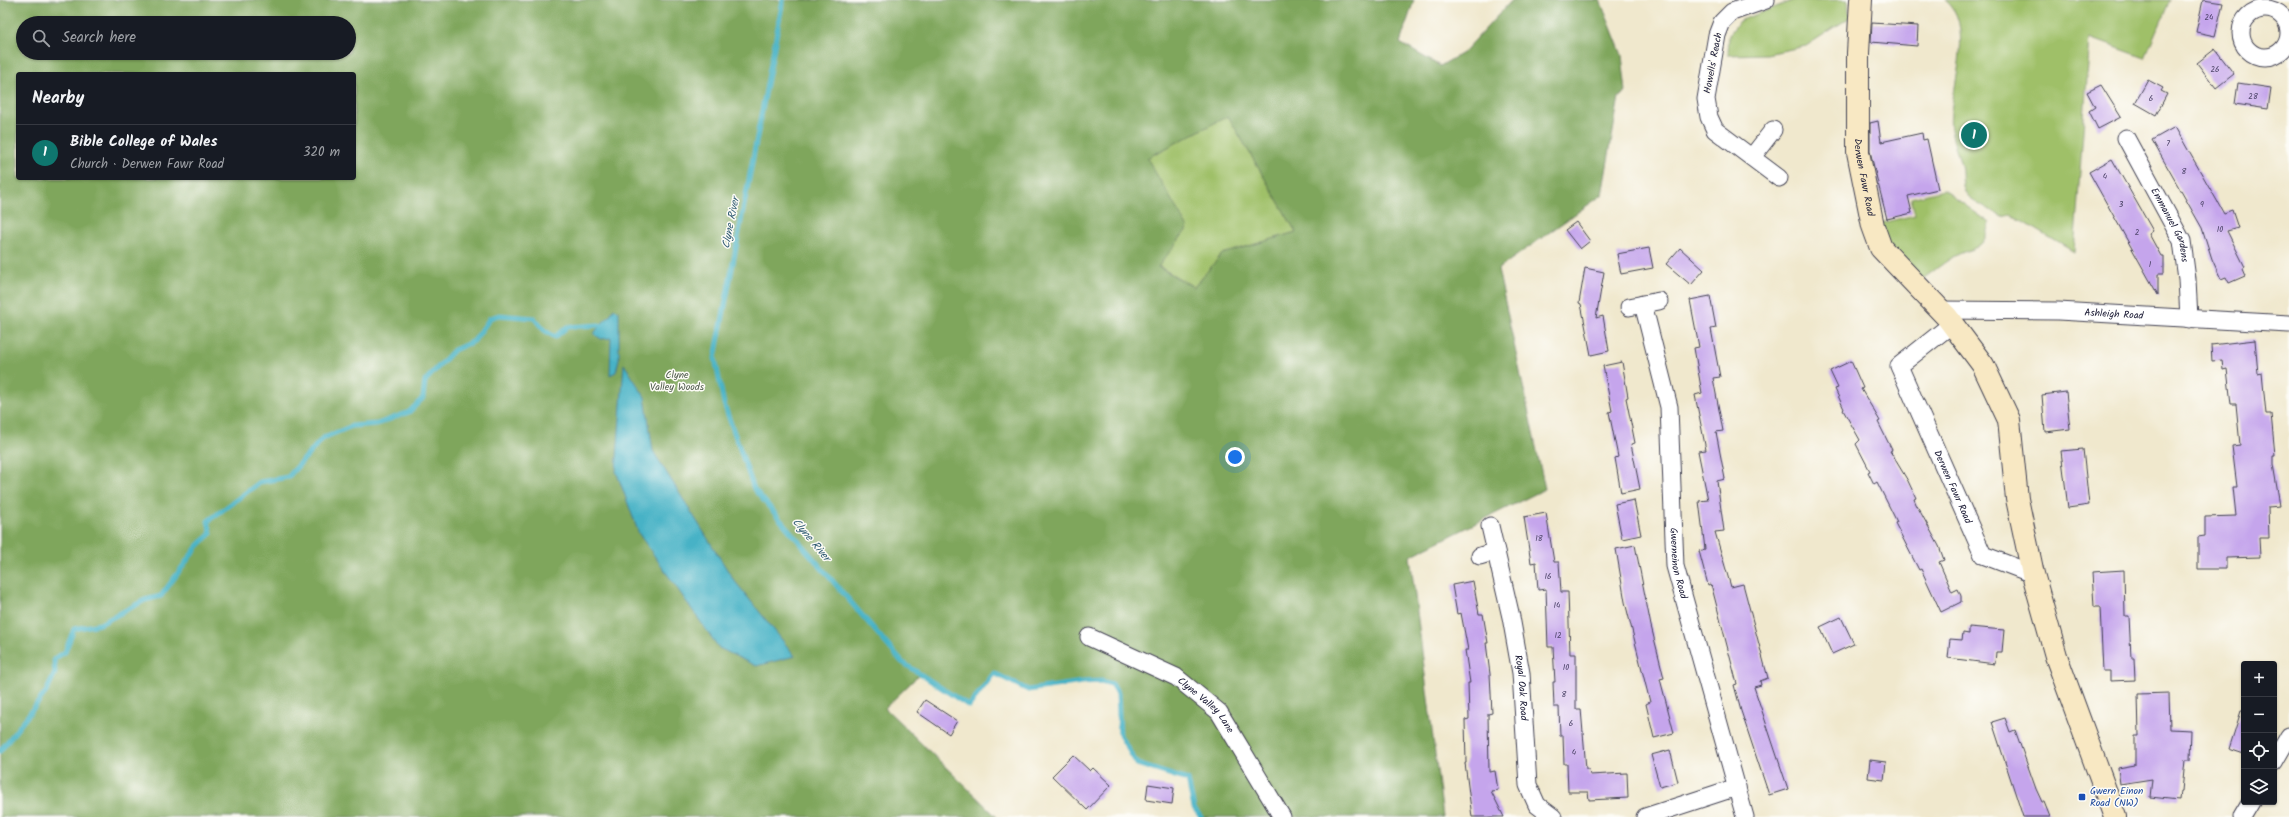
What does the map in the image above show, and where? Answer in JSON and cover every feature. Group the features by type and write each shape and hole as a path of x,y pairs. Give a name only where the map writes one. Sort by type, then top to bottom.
{"main road":[{"name":"Derwen Fawr Road","path":"1860,0 1858,54 1858,152 1873,226 1881,248 1946,317 1983,365 2009,420 2017,499 2034,574 2056,656 2115,817"}],"street":[{"name":"Howells' Reach","path":"1766,0 1732,12 1722,22 1717,36 1706,99 1708,117 1715,130 1779,178"},
{"path":"1752,157 1773,130"},
{"name":"Emmanuel Gardens","path":"2126,138 2182,241 2187,279 2189,319"},
{"name":"Gwerneinon Road","path":"1644,304 1669,407 1675,566 1745,817"},
{"name":"Ashleigh Road","path":"1946,317 2058,311 2289,324"},
{"name":"Derwen Fawr Road","path":"1946,317 1899,366 1983,555 2034,574"},
{"name":"Royal Oak Road","path":"1490,526 1511,617 1521,673 1528,785 1537,805 1553,817"},
{"path":"1480,556 1496,551"},
{"name":"Clyne Valley Lane","path":"1089,637 1176,677 1219,712 1282,817"},
{"path":"2277,757 2289,736"},
{"path":"1645,817 1737,787"},
{"path":"2242,817 2249,805"}],"green space":[{"name":"Clyne Valley Woods","path":"0,0 1414,0 1400,43 1440,66 1464,52 1512,0 1600,0 1622,55 1626,92 1619,97 1602,195 1498,269 1545,489 1410,556 1443,817 1201,817 1194,808 1188,780 1137,764 1120,735 1118,693 1112,684 1101,681 1082,682 1028,690 994,673 969,706 920,674 885,708 997,817 0,817","holes":["1228,116 1296,232 1222,254 1194,287 1158,267 1188,228 1147,158"]},
{"path":"1794,0 1848,0 1849,12 1852,16 1806,46 1767,54 1728,55 1729,35 1739,21"},
{"path":"1945,0 2170,0 2145,58 2090,38 2074,252 2012,215 2002,217 1970,198 1965,192 1961,165 1953,139 1950,120 1960,53 1959,22 1954,10"},
{"path":"1228,115 1296,232 1223,254 1194,287 1158,266 1147,158"},
{"path":"1944,190 1990,223 1981,244 1953,257 1920,281 1888,246 1881,223 1915,215 1911,198"}],"water":[{"path":"614,308 619,312 619,359 616,372 610,375 611,338 601,339 594,334"},
{"path":"624,364 645,397 653,451 733,579 795,656 756,666 719,648 639,534 616,471"}],"building":[{"path":"2203,0 2223,3 2215,36 2196,32"},
{"path":"1872,23 1918,26 1917,46 1871,42"},
{"path":"2215,49 2234,74 2216,88 2197,63"},
{"path":"2148,80 2163,88 2161,91 2167,94 2156,115 2135,103"},
{"path":"2238,83 2271,88 2268,109 2235,104"},
{"path":"2101,85 2121,117 2098,129 2089,111 2095,107 2087,92"},
{"path":"1878,121 1881,142 1922,133 1923,140 1927,139 1938,189 1908,196 1912,213 1887,219 1870,151 1870,123"},
{"path":"2175,127 2224,213 2232,210 2238,228 2227,231 2245,267 2242,269 2245,276 2229,283 2226,277 2221,279 2212,259 2202,228 2152,140"},
{"path":"2112,159 2153,231 2149,234 2161,256 2164,256 2164,274 2158,274 2158,295 2089,172"},
{"path":"1576,222 1590,241 1580,249 1565,230"},
{"path":"1649,248 1653,268 1621,274 1617,254"},
{"path":"1680,248 1704,270 1691,285 1666,264"},
{"path":"1585,268 1604,272 1596,318 1603,316 1609,351 1591,355 1581,304 1579,303"},
{"path":"1710,296 1716,328 1711,329 1720,377 1713,378 1723,431 1716,432 1725,479 1717,481 1724,531 1715,532 1731,587 1743,584 1768,678 1760,681 1761,685 1754,687 1788,789 1769,795 1741,711 1734,685 1737,684 1711,584 1708,585 1699,551 1705,549 1699,501 1708,500 1698,451 1706,450 1695,395 1702,393 1694,348 1699,347 1690,300"},
{"path":"2255,340 2258,374 2262,373 2266,414 2271,414 2275,455 2273,455 2273,464 2280,506 2268,507 2269,538 2259,538 2260,557 2226,558 2226,569 2198,569 2198,537 2205,536 2205,517 2236,516 2233,487 2237,487 2232,446 2240,445 2236,404 2231,404 2227,369 2223,370 2222,360 2212,361 2211,345"},
{"path":"1851,361 1863,388 1861,389 1880,421 1878,422 1892,450 1890,451 1908,481 1916,498 1914,499 1916,504 1939,546 1944,560 1939,562 1952,592 1958,589 1961,596 1961,602 1941,612 1921,569 1919,570 1895,523 1897,522 1877,482 1874,484 1868,472 1870,471 1856,444 1860,440 1843,410 1844,409 1835,389 1838,388 1830,371"},
{"path":"1622,362 1628,397 1626,398 1635,443 1631,444 1640,489 1621,493 1615,458 1618,457 1609,412 1612,411 1603,366"},
{"path":"2066,392 2070,429 2045,432 2042,395"},
{"path":"2083,449 2089,505 2068,508 2061,451"},
{"path":"1634,500 1641,535 1622,539 1615,504"},
{"path":"1546,513 1554,562 1559,562 1561,592 1568,592 1570,654 1576,654 1576,709 1581,709 1586,769 1589,769 1590,775 1627,773 1628,798 1589,800 1588,792 1568,792 1567,764 1564,764 1563,736 1560,736 1559,707 1554,707 1553,682 1555,682 1553,647 1548,647 1546,589 1538,590 1536,562 1531,563 1524,517"},
{"path":"1635,545 1651,626 1664,678 1660,679 1674,733 1654,738 1646,704 1650,702 1625,602 1616,549"},
{"path":"2124,570 2125,616 2129,616 2131,658 2134,658 2135,680 2110,681 2110,671 2103,671 2100,607 2094,607 2092,572"},
{"path":"1473,581 1479,614 1483,614 1488,643 1486,643 1490,674 1492,713 1488,714 1489,772 1495,771 1498,790 1491,791 1504,817 1472,817 1465,763 1465,720 1469,719 1468,683 1470,683 1465,650 1468,650 1461,613 1457,614 1452,585"},
{"path":"1841,617 1854,644 1832,654 1820,627"},
{"path":"1969,627 2004,630 2002,652 1996,652 1995,664 1948,658 1950,639 1962,640 1963,633 1969,634"},
{"path":"2169,693 2170,729 2191,730 2190,760 2185,760 2182,791 2180,791 2179,800 2150,797 2152,779 2120,784 2118,768 2135,765 2135,736 2139,736 2138,694"},
{"path":"925,700 957,721 949,734 917,712"},
{"path":"2241,711 2241,753 2229,749"},
{"path":"2005,718 2010,732 2015,730 2036,789 2042,802 2044,802 2050,817 2023,817 1992,722"},
{"path":"1670,750 1678,782 1660,787 1651,755"},
{"path":"1073,755 1090,771 1093,768 1111,785 1087,810 1052,776"},
{"path":"1870,760 1886,762 1884,780 1868,778"},
{"path":"1148,784 1174,788 1172,804 1146,800"}],"waterway":[{"name":"Clyne River","path":"783,0 715,358 724,404 754,489 902,662 969,706 994,673 1028,690 1082,682 1101,681 1112,684 1118,693 1120,735 1137,764 1188,780 1194,808 1201,817"},
{"path":"0,751 46,692 55,673 54,659 65,652 74,629 100,624 145,600 161,596 197,547 211,533 208,521 260,482 288,477 323,438 352,426 377,424 409,412 423,398 425,381 454,350 474,341 490,318 499,315 534,318 544,330 555,337 567,327 599,325"}],"place":[{"name":"Bible College of Wales","path":"1974,135"},
{"name":"Gwern Einon Road (NW)","path":"2082,797"}]}
